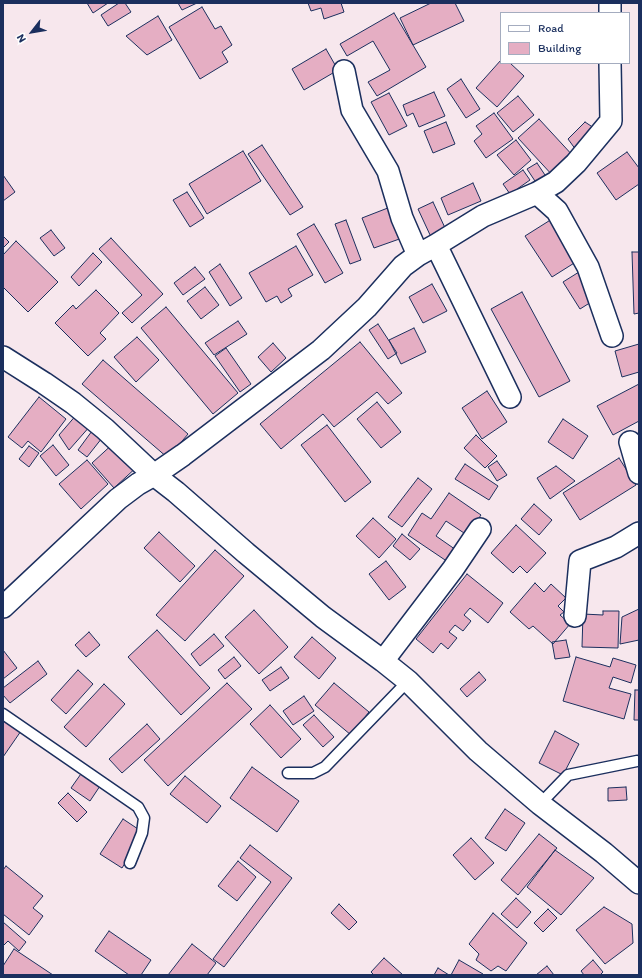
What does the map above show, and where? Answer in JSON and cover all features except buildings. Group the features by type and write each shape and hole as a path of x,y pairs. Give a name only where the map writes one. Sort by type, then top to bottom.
{"street":[{"path":"3,608 118,499 207,437 321,350 367,307 403,266 483,216 537,193 556,182 576,163 611,121 610,64"},
{"path":"344,71 352,110 388,171 402,218 427,250 510,398"},
{"path":"537,193 557,211 588,267 612,336"},
{"path":"3,357 73,403 154,475 176,492 240,548 324,617 408,681 478,751 540,804 604,853 639,883"},
{"path":"630,442 639,473"},
{"path":"383,661 453,569 480,529"},
{"path":"575,616 580,561 616,547 639,532"}],"lane":[{"path":"288,773 312,773 325,767 408,681"},
{"path":"3,714 138,807 144,818 142,833 130,863"},
{"path":"540,804 568,775 637,761"}]}
